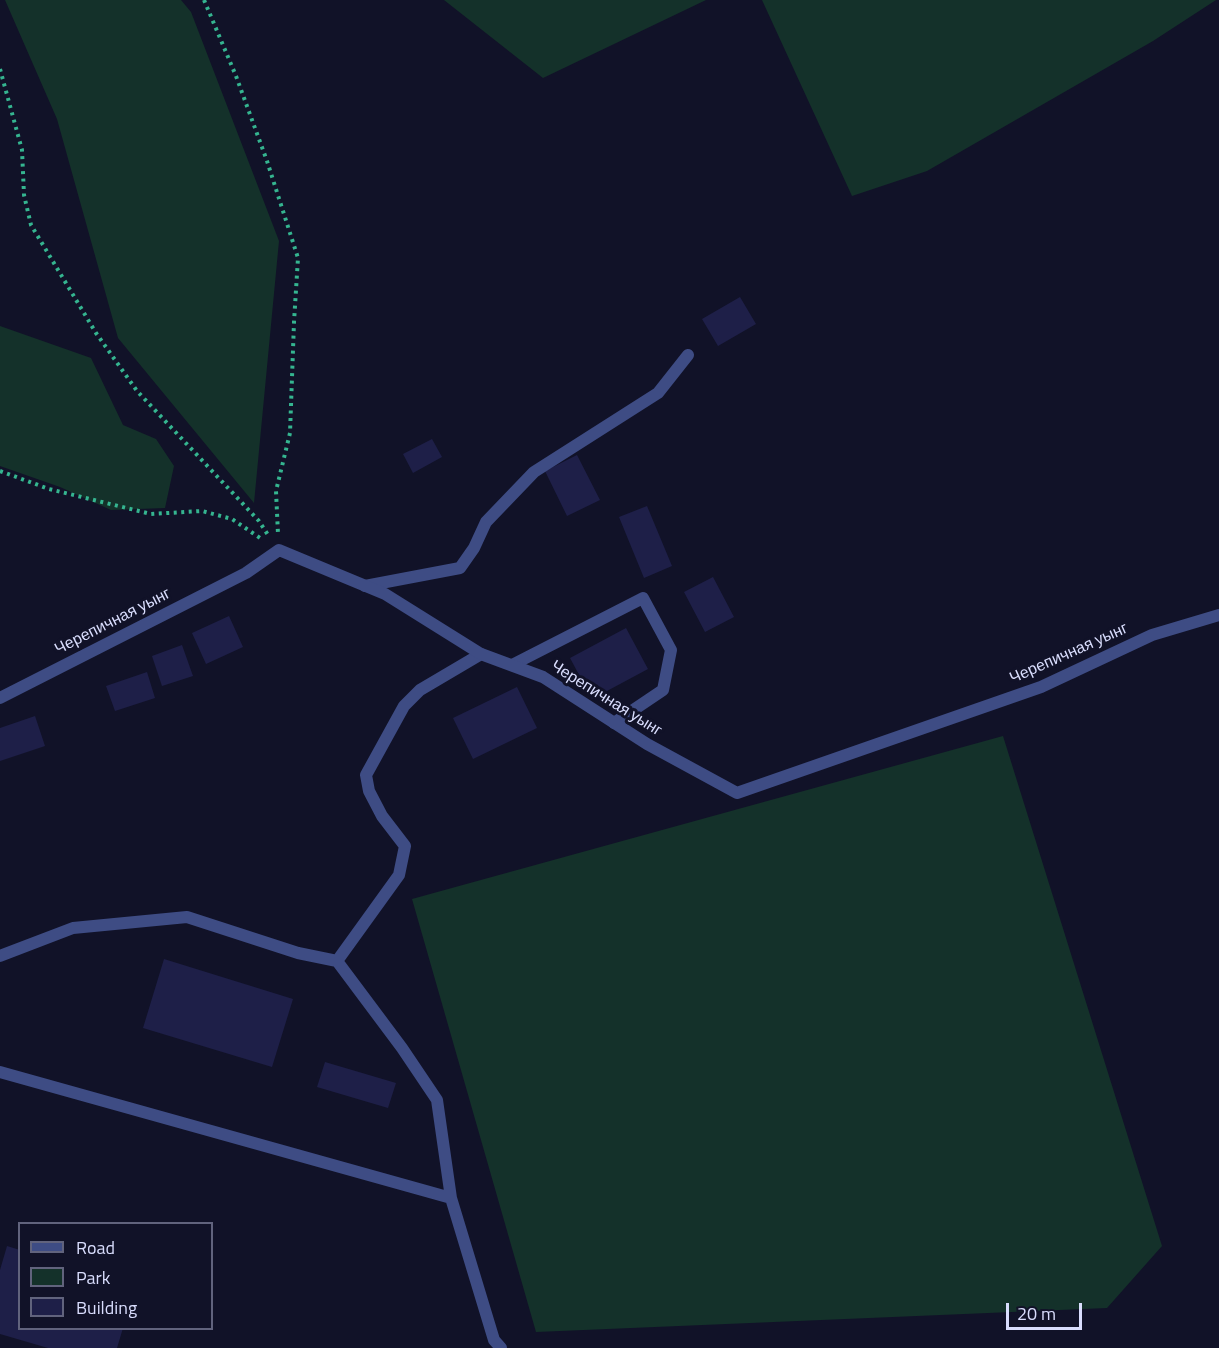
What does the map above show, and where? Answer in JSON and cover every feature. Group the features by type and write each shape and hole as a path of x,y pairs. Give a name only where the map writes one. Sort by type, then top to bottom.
{"street":[{"path":"366,586 460,568 474,548 486,522 534,472 658,393 688,355"},
{"name":"Черепичная уынг","path":"0,698 246,573 279,550 385,594 481,654 543,677 647,744 737,793 1041,687 1152,635 1219,615"},
{"path":"512,665 643,598 671,650 663,690 614,723"},
{"path":"337,961 399,876 405,846 382,816 369,791 366,775 405,706 420,690 481,654"},
{"path":"0,956 73,928 187,917 298,953 337,961 402,1048 437,1100 451,1198 494,1340 501,1348"},
{"path":"0,1072 451,1198"}],"path":[{"path":"204,0 236,76 267,161 298,258 290,433 276,490 279,550"},
{"path":"0,69 22,150 24,195 31,225 96,333 137,392 260,521 279,550"},
{"path":"0,471 49,489 151,514 202,511 222,516 232,519 279,550"}],"green space":[{"path":"5,0 181,0 191,12 279,241 254,503 118,338 57,119"},
{"path":"444,0 706,0 543,78"},
{"path":"762,0 1216,0 1153,41 927,171 852,196"},
{"path":"0,326 91,358 123,425 156,439 174,466 165,508 111,510 60,487 0,466"},
{"path":"1003,736 1162,1246 1107,1308 536,1332 412,899"}],"building":[{"path":"740,297 756,324 718,346 702,319"},
{"path":"432,439 442,457 413,473 403,454"},
{"path":"577,455 600,500 567,516 545,471"},
{"path":"647,506 672,566 644,578 619,517"},
{"path":"713,577 734,617 705,632 684,592"},
{"path":"229,616 243,647 206,664 192,633"},
{"path":"626,628 648,669 592,699 570,658"},
{"path":"182,645 193,676 162,686 152,656"},
{"path":"147,672 155,698 115,711 106,686"},
{"path":"517,687 537,728 473,759 453,718"},
{"path":"35,716 45,746 0,761 0,728"},
{"path":"164,959 293,999 272,1067 143,1028"},
{"path":"325,1062 396,1083 388,1108 317,1087"},
{"path":"7,1246 18,1249 18,1330 122,1330 117,1348 48,1348 0,1334 0,1270"}]}
